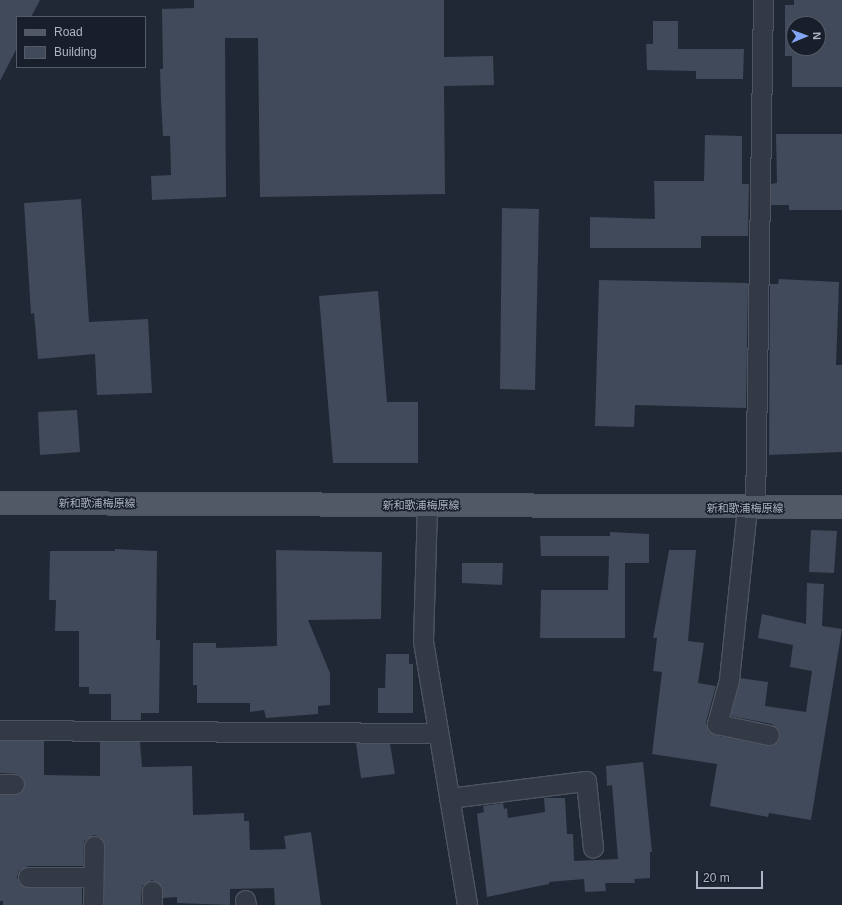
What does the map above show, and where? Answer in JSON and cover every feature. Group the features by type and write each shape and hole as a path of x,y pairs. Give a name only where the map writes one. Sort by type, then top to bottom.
{"main road":[{"name":"新和歌浦梅原線","path":"0,503 751,508 842,507"}],"street":[{"path":"763,0 751,508 729,680 718,724 769,735"},
{"path":"427,506 423,641 467,905"},
{"path":"0,730 438,733"},
{"path":"449,798 586,780 593,848"},
{"path":"93,905 94,846"},
{"path":"28,877 94,877"}],"building":[{"path":"0,0 40,0 32,16 16,16 16,50 0,81"},
{"path":"194,0 444,0 444,57 493,56 494,85 444,86 445,194 260,197 258,38 225,38 226,197 152,200 151,176 171,175 170,136 163,136 161,101 160,69 163,69 162,9 194,8"},
{"path":"794,0 842,0 842,87 792,87 792,56 826,56 826,16 786,16 785,56 785,5 794,5"},
{"path":"653,21 678,21 678,49 744,49 743,79 696,79 696,71 647,70 646,44 653,44"},
{"path":"776,134 842,134 842,210 789,210 789,205 771,205 771,184 777,183"},
{"path":"705,135 742,136 742,184 749,184 748,236 701,236 701,248 590,248 590,217 655,219 654,181 704,181"},
{"path":"81,199 89,322 148,319 152,393 97,395 95,354 38,359 34,313 31,314 24,203"},
{"path":"502,208 539,209 535,390 500,389"},
{"path":"779,279 839,282 836,365 842,365 842,452 769,455 770,284 778,284"},
{"path":"599,280 748,283 746,408 635,405 634,427 595,426"},
{"path":"378,291 387,402 418,402 418,463 333,463 319,296"},
{"path":"77,410 80,452 40,455 38,412"},
{"path":"811,530 837,531 834,573 809,572"},
{"path":"610,532 649,534 649,563 625,563 625,638 540,638 541,590 608,590 609,556 541,556 540,536 610,536"},
{"path":"115,549 157,551 156,640 160,640 159,713 141,713 141,720 111,720 111,694 89,694 89,687 79,687 79,631 55,631 56,600 49,600 50,551 115,551"},
{"path":"276,550 382,552 381,619 308,620 330,673 330,705 318,706 318,714 266,718 264,710 250,712 250,703 197,703 197,685 193,685 193,643 216,643 216,648 277,646"},
{"path":"669,550 696,550 688,641 704,643 698,683 716,686 706,722 709,732 715,735 767,746 773,745 780,738 779,731 772,724 731,716 740,678 768,682 765,706 806,712 812,671 790,667 793,645 758,638 762,614 806,624 807,583 824,584 822,626 842,629 811,820 769,813 768,817 710,806 717,764 652,754 662,672 653,671 657,638 653,638"},
{"path":"462,563 503,563 502,585 462,583"},
{"path":"386,654 409,654 409,664 413,664 413,713 378,713 378,688 385,688"},
{"path":"0,741 44,741 44,775 100,776 100,742 140,742 142,767 192,766 193,815 244,813 244,821 249,821 250,850 286,849 284,836 311,832 321,905 275,905 274,888 230,889 230,905 177,903 177,897 163,898 161,885 152,880 142,886 141,905 104,905 105,846 100,837 94,835 84,841 83,866 28,866 19,871 17,877 19,883 28,888 82,888 82,905 3,905 3,901 0,901 0,795 19,794 25,784 19,774 0,773"},
{"path":"356,743 390,744 395,774 361,778"},
{"path":"643,762 652,852 650,852 650,878 634,879 635,883 605,883 606,891 585,892 584,879 549,882 549,884 487,897 477,814 484,812 483,806 503,803 504,809 507,808 508,818 545,812 544,798 565,798 567,834 573,834 574,861 618,859 612,785 607,786 606,766"}]}
